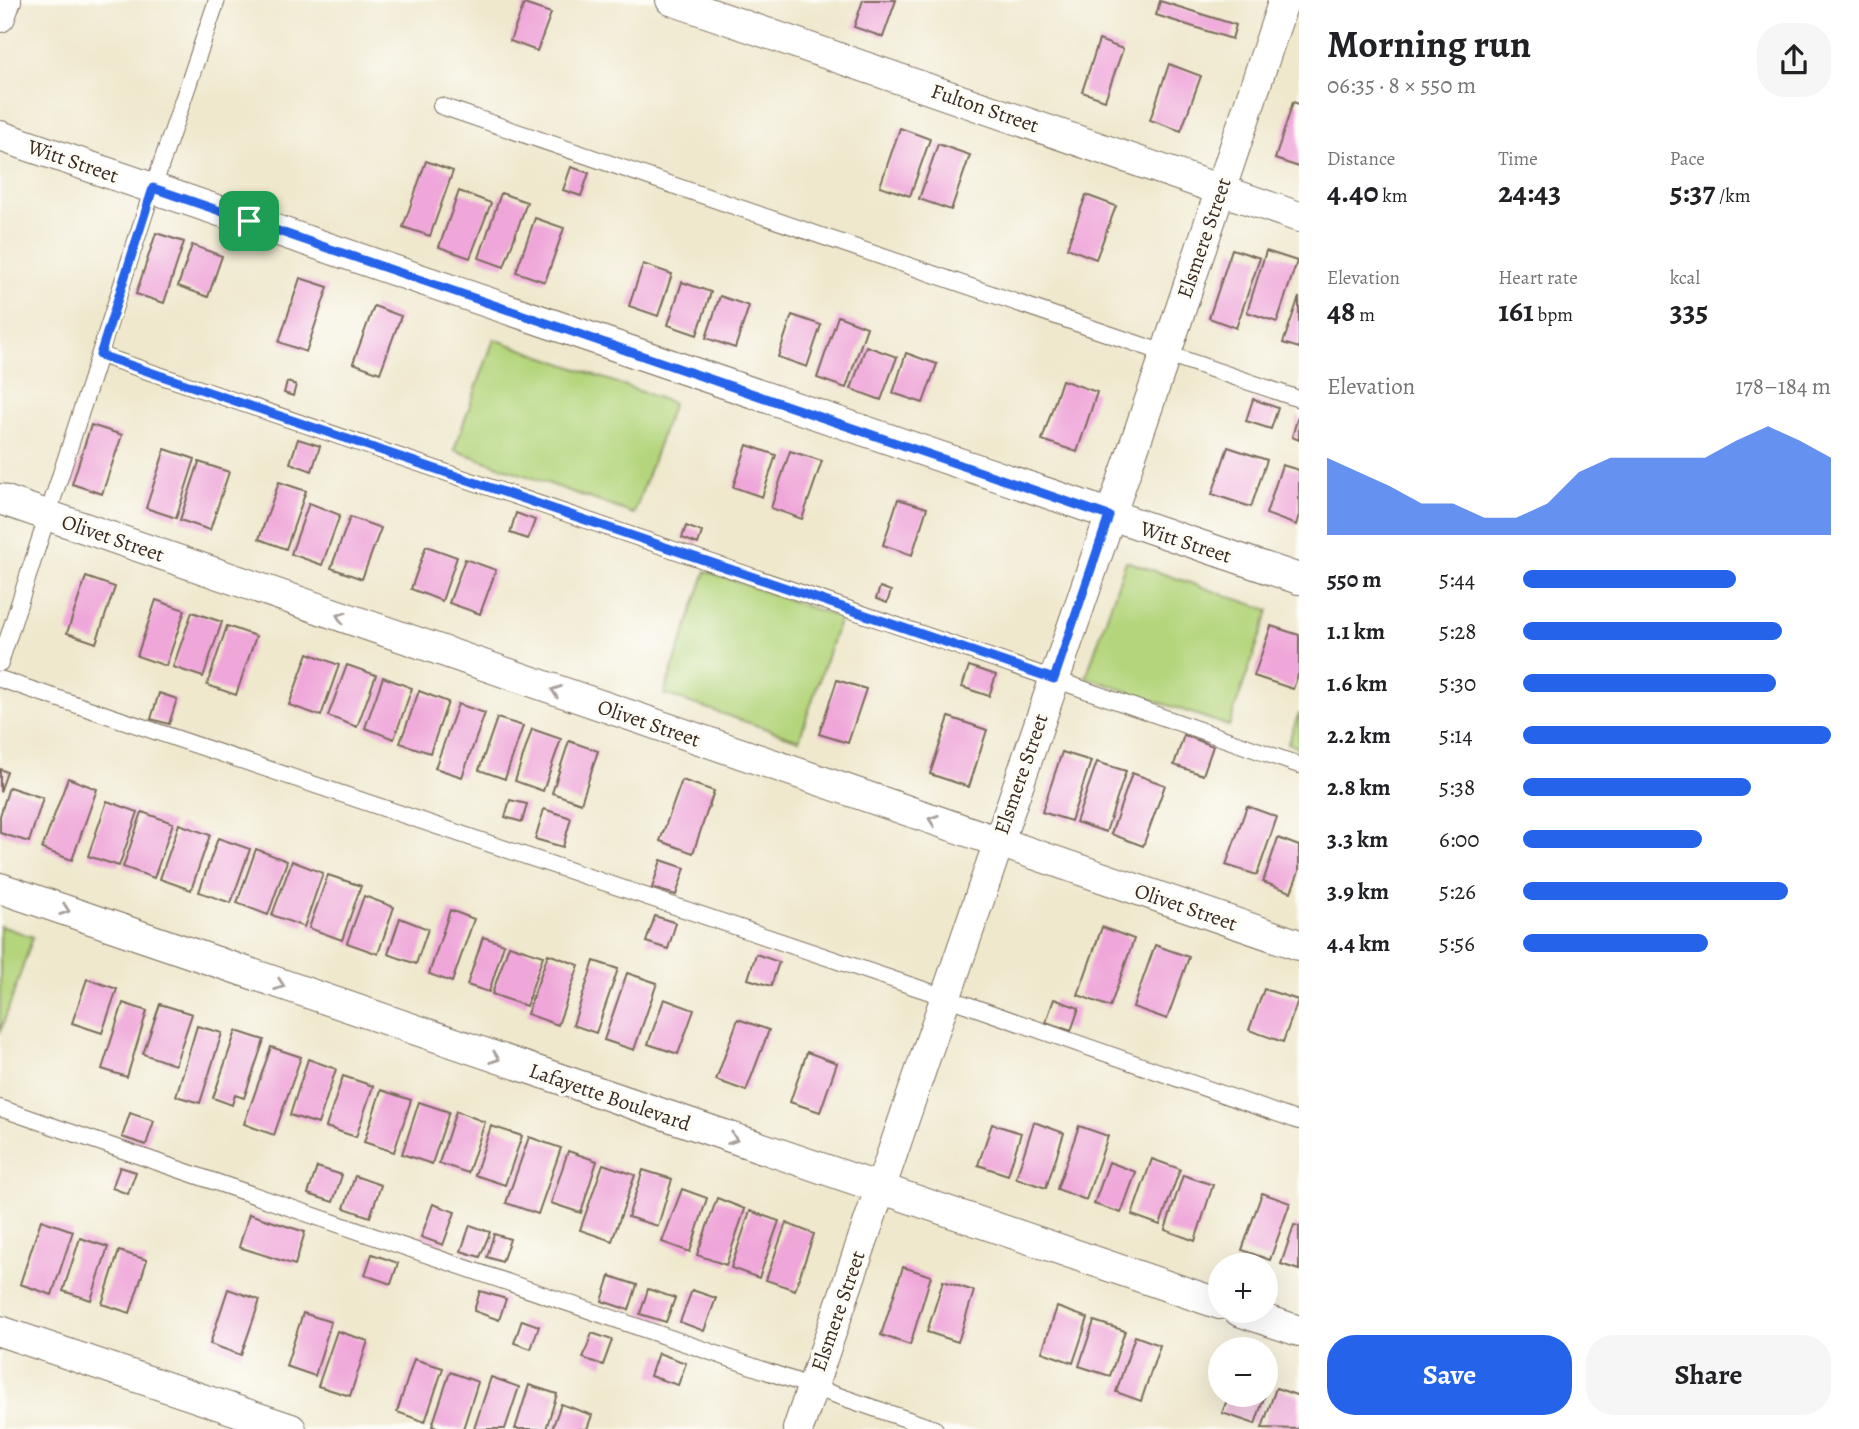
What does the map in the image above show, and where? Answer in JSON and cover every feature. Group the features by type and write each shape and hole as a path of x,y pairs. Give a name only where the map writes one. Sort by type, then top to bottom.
{"street":[{"path":"0,17 6,0"},
{"name":"Fulton Street","path":"671,0 1299,217"},
{"name":"Elsmere Street","path":"798,1429 1284,0"},
{"name":"Witt Street","path":"0,136 1299,579"},
{"name":"Olivet Street","path":"0,499 1299,946"},
{"name":"Lafayette Boulevard","path":"0,888 1208,1300"},
{"path":"1275,1323 1299,1331"},
{"path":"0,1331 290,1429"}],"lane":[{"path":"0,663 153,188 217,0"},
{"path":"441,106 1299,399"},
{"path":"100,355 1054,679 1299,765"},
{"path":"0,679 945,997 1299,1121"},
{"path":"0,1108 935,1429"}],"green space":[{"path":"494,339 673,403 634,514 454,450"},
{"path":"1126,561 1269,610 1229,726 1086,677"},
{"path":"706,571 840,618 799,740 664,694"},
{"path":"1299,713 1299,748 1288,743"},
{"path":"0,926 33,937 0,1033"}],"building":[{"path":"863,0 896,0 883,37 854,27"},
{"path":"1160,1 1236,25 1232,39 1156,15"},
{"path":"524,4 551,13 537,51 510,41"},
{"path":"1099,40 1123,49 1105,100 1082,92"},
{"path":"1169,64 1201,76 1181,131 1150,120"},
{"path":"1293,102 1299,104 1299,167 1275,159"},
{"path":"900,128 930,139 910,196 880,186"},
{"path":"938,144 970,155 951,210 919,199"},
{"path":"426,161 453,171 430,236 403,227"},
{"path":"571,167 589,173 581,196 563,190"},
{"path":"459,191 491,203 470,258 439,247"},
{"path":"501,193 527,202 504,267 479,258"},
{"path":"1086,195 1116,206 1096,259 1067,248"},
{"path":"535,218 564,228 545,282 516,272"},
{"path":"156,233 184,242 164,303 136,294"},
{"path":"192,245 222,256 208,297 178,286"},
{"path":"1232,249 1260,258 1236,328 1209,318"},
{"path":"1266,251 1297,261 1277,322 1247,312"},
{"path":"643,264 672,274 658,316 629,306"},
{"path":"300,278 328,287 306,352 279,342"},
{"path":"682,282 711,292 697,335 668,325"},
{"path":"720,296 749,306 735,348 706,338"},
{"path":"1299,297 1299,348 1283,343"},
{"path":"374,306 401,316 380,373 353,363"},
{"path":"792,315 821,325 807,367 778,357"},
{"path":"838,316 867,327 846,388 817,378"},
{"path":"866,346 897,357 881,400 851,389"},
{"path":"906,353 937,364 923,403 893,393"},
{"path":"1062,380 1097,392 1077,452 1042,440"},
{"path":"287,382 296,385 293,396 284,393"},
{"path":"1253,399 1278,408 1271,429 1246,421"},
{"path":"1299,416 1299,440 1292,437"},
{"path":"91,425 122,435 102,494 72,484"},
{"path":"298,439 320,446 312,471 290,463"},
{"path":"747,445 776,455 762,497 733,487"},
{"path":"1228,447 1267,460 1251,507 1212,494"},
{"path":"165,449 195,459 176,518 146,508"},
{"path":"790,451 822,461 802,519 771,508"},
{"path":"199,462 229,472 210,530 180,520"},
{"path":"1282,465 1299,470 1299,515 1296,525 1266,514"},
{"path":"279,482 306,491 286,549 259,539"},
{"path":"898,499 927,508 912,555 883,545"},
{"path":"309,503 340,515 322,565 291,554"},
{"path":"516,513 535,520 528,539 510,533"},
{"path":"350,517 381,528 362,579 331,568"},
{"path":"686,526 702,532 698,544 682,538"},
{"path":"426,546 457,557 442,601 411,589"},
{"path":"465,559 496,570 480,614 449,603"},
{"path":"86,577 115,587 96,643 67,633"},
{"path":"880,587 891,591 887,603 876,599"},
{"path":"156,600 185,610 166,666 137,656"},
{"path":"192,612 222,622 203,677 173,667"},
{"path":"227,626 256,636 236,695 207,685"},
{"path":"1271,626 1299,635 1299,672 1293,689 1254,676"},
{"path":"308,653 339,665 321,716 289,705"},
{"path":"347,665 376,675 357,727 328,716"},
{"path":"969,666 996,675 989,696 962,687"},
{"path":"383,677 412,688 394,739 365,728"},
{"path":"837,680 866,689 848,743 819,734"},
{"path":"419,691 448,702 430,753 400,743"},
{"path":"159,693 177,699 169,724 151,719"},
{"path":"458,704 485,713 462,777 435,768"},
{"path":"949,717 987,730 969,787 930,774"},
{"path":"497,718 523,726 505,779 479,770"},
{"path":"532,729 561,739 543,791 515,781"},
{"path":"1184,735 1213,746 1203,775 1174,765"},
{"path":"569,741 598,751 581,803 552,793"},
{"path":"1062,752 1091,761 1071,821 1042,812"},
{"path":"1097,762 1126,771 1106,832 1076,822"},
{"path":"0,769 7,772 0,792"},
{"path":"1132,773 1165,785 1143,846 1111,834"},
{"path":"68,778 97,789 72,860 42,849"},
{"path":"682,780 714,791 693,853 660,841"},
{"path":"9,787 43,798 29,842 0,833 0,816"},
{"path":"510,800 527,804 522,822 505,817"},
{"path":"107,801 138,812 119,866 88,856"},
{"path":"1247,806 1277,817 1257,875 1226,865"},
{"path":"544,809 571,818 563,847 535,839"},
{"path":"142,812 173,823 154,878 123,867"},
{"path":"179,824 210,835 191,890 160,879"},
{"path":"218,838 250,849 231,903 199,892"},
{"path":"1278,838 1299,846 1299,871 1291,892 1263,882"},
{"path":"256,849 287,861 268,915 237,903"},
{"path":"661,860 685,868 676,895 652,888"},
{"path":"292,861 323,873 304,927 272,915"},
{"path":"328,875 361,886 342,940 309,928"},
{"path":"364,896 394,907 378,954 347,943"},
{"path":"450,910 474,919 452,982 429,974"},
{"path":"655,916 676,923 668,949 646,942"},
{"path":"400,918 428,929 416,964 388,954"},
{"path":"1102,927 1134,939 1110,1007 1078,995"},
{"path":"483,937 504,944 489,992 467,985"},
{"path":"509,945 543,956 526,1006 492,994"},
{"path":"1155,945 1189,957 1167,1019 1133,1007"},
{"path":"548,954 579,965 558,1025 527,1014"},
{"path":"756,954 779,962 771,986 748,979"},
{"path":"594,961 618,969 596,1033 573,1025"},
{"path":"627,973 657,983 634,1050 604,1040"},
{"path":"87,979 117,989 102,1033 72,1023"},
{"path":"1264,989 1298,1000 1283,1042 1249,1030"},
{"path":"664,999 694,1010 678,1054 648,1044"},
{"path":"1054,999 1079,1008 1071,1031 1046,1022"},
{"path":"123,1003 147,1011 127,1077 102,1069"},
{"path":"160,1004 192,1014 175,1065 143,1054"},
{"path":"738,1019 769,1030 746,1091 716,1080"},
{"path":"197,1026 222,1033 200,1103 176,1096"},
{"path":"236,1031 264,1040 244,1098 235,1095 232,1105 213,1098"},
{"path":"271,1047 301,1057 274,1135 244,1124"},
{"path":"807,1052 837,1063 820,1112 790,1102"},
{"path":"308,1059 336,1069 318,1124 290,1115"},
{"path":"343,1076 373,1086 356,1137 326,1127"},
{"path":"381,1090 411,1100 394,1152 364,1142"},
{"path":"419,1102 449,1112 432,1164 402,1154"},
{"path":"456,1111 485,1122 468,1173 439,1163"},
{"path":"130,1113 154,1121 146,1145 122,1137"},
{"path":"1034,1122 1064,1133 1046,1188 1016,1178"},
{"path":"992,1124 1021,1133 1008,1175 978,1165"},
{"path":"491,1126 522,1136 505,1185 475,1175"},
{"path":"1079,1126 1108,1136 1086,1200 1057,1189"},
{"path":"529,1137 561,1148 538,1214 506,1203"},
{"path":"568,1151 597,1161 581,1213 551,1203"},
{"path":"1152,1159 1180,1169 1160,1225 1132,1215"},
{"path":"1109,1162 1136,1172 1121,1213 1094,1204"},
{"path":"603,1164 635,1175 612,1241 580,1230"},
{"path":"120,1167 136,1172 128,1194 112,1188"},
{"path":"317,1167 342,1175 333,1202 308,1194"},
{"path":"643,1170 672,1179 658,1226 628,1217"},
{"path":"1183,1175 1213,1185 1195,1241 1165,1230"},
{"path":"355,1176 381,1185 370,1217 344,1208"},
{"path":"682,1189 707,1198 690,1252 662,1242"},
{"path":"1262,1193 1290,1203 1272,1253 1250,1253 1242,1250"},
{"path":"717,1198 745,1209 726,1265 697,1255"},
{"path":"433,1204 455,1212 443,1245 421,1237"},
{"path":"750,1211 779,1221 759,1278 731,1268"},
{"path":"249,1214 305,1232 295,1265 239,1247"},
{"path":"41,1220 73,1231 52,1295 20,1284"},
{"path":"786,1223 814,1234 795,1290 766,1280"},
{"path":"470,1225 490,1232 480,1257 461,1251"},
{"path":"1294,1225 1299,1226 1299,1270 1281,1264"},
{"path":"494,1234 510,1239 502,1262 487,1257"},
{"path":"80,1238 108,1247 91,1300 63,1291"},
{"path":"119,1251 147,1260 130,1313 102,1304"},
{"path":"372,1254 398,1263 391,1284 365,1275"},
{"path":"903,1267 931,1276 910,1345 881,1335"},
{"path":"610,1276 637,1285 629,1310 602,1301"},
{"path":"943,1281 974,1291 958,1342 927,1332"},
{"path":"228,1289 260,1300 241,1355 210,1344"},
{"path":"648,1289 675,1298 666,1322 640,1314"},
{"path":"692,1290 716,1298 704,1331 680,1322"},
{"path":"480,1291 506,1299 499,1320 474,1311"},
{"path":"1057,1307 1088,1318 1073,1363 1042,1352"},
{"path":"303,1313 331,1322 315,1376 286,1366"},
{"path":"522,1320 539,1326 531,1349 514,1343"},
{"path":"1094,1321 1125,1331 1110,1376 1079,1366"},
{"path":"337,1331 368,1341 350,1396 318,1386"},
{"path":"592,1333 612,1340 603,1365 583,1358"},
{"path":"1135,1336 1160,1345 1141,1401 1116,1392"},
{"path":"658,1353 686,1363 678,1385 650,1376"},
{"path":"414,1359 443,1368 425,1422 397,1412"},
{"path":"450,1372 478,1382 463,1429 432,1426"},
{"path":"491,1377 519,1387 505,1429 474,1429"},
{"path":"529,1385 557,1394 546,1429 515,1429"},
{"path":"1278,1389 1299,1396 1299,1429 1262,1428 1269,1407 1278,1407"},
{"path":"561,1404 592,1415 587,1429 552,1429"},
{"path":"1224,1407 1261,1407 1255,1424 1222,1413"}],"route":[{"path":"153,188 249,221 1109,516 1054,679 100,355 153,188"}]}
